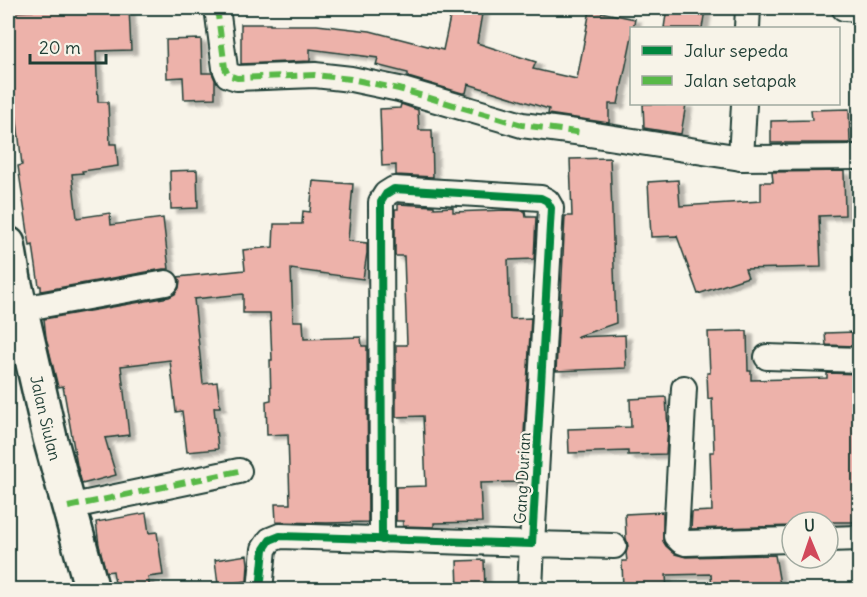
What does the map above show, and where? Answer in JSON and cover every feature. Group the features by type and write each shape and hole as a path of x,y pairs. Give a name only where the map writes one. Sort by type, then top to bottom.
{"street":[{"path":"217,8 225,68 228,75 237,78 315,75 351,79 399,89 522,125 741,158 860,157"},
{"path":"747,27 748,8"},
{"path":"844,8 860,9"},
{"path":"741,158 744,105"},
{"name":"Gang Durian","path":"260,590 264,549 270,540 280,536 382,540 532,544 551,208 547,201 541,198 394,189 386,194 381,202 382,540"},
{"name":"Jalan Siulan","path":"8,244 50,438 92,590"},
{"path":"21,309 166,283"},
{"path":"767,357 860,360"},
{"path":"684,388 676,536 686,543 780,540"},
{"path":"68,507 239,471"},
{"path":"840,539 860,538"},
{"path":"530,590 532,544 614,546"}],"building":[{"path":"33,8 129,8 131,50 96,51 98,102 108,102 110,144 116,144 118,166 72,174 77,218 110,213 111,225 163,218 169,269 41,291 33,245 30,246 18,166 22,165 8,43 8,12 33,11"},
{"path":"452,8 483,8 477,43 536,62 533,69 577,79 590,10 635,19 633,27 630,27 630,46 618,104 609,104 609,123 548,114 549,109 468,84 466,93 462,93 408,77 408,73 376,65 378,58 310,49 310,61 241,64 241,24 317,25 370,31 443,50"},
{"path":"667,8 705,10 702,27 664,27"},
{"path":"201,39 202,73 212,73 215,80 215,98 184,99 183,77 167,78 166,40"},
{"path":"401,104 418,110 419,130 432,130 433,177 396,175 396,165 382,166 380,109 400,108"},
{"path":"643,105 686,105 681,134 644,128"},
{"path":"849,109 850,143 771,143 771,121 812,120 811,110"},
{"path":"610,158 616,323 576,337 625,335 626,368 556,371 565,216 572,216 570,159"},
{"path":"197,170 198,208 171,209 170,171"},
{"path":"844,171 845,215 819,216 821,267 745,269 748,277 698,294 677,236 651,237 648,182 678,180 680,206 761,201 761,182 773,182 772,172"},
{"path":"313,181 353,184 348,241 367,243 363,279 291,269 293,321 303,321 304,339 361,337 362,346 367,346 368,522 276,522 275,504 290,504 288,434 267,435 266,401 271,400 270,360 272,360 270,313 243,313 243,294 194,299 203,384 217,382 220,407 214,407 218,449 187,452 182,411 176,412 170,360 121,366 129,435 105,438 116,475 82,484 63,386 58,387 46,338 44,319 169,297 179,288 178,277 245,270 243,250 273,247 274,224 302,224 303,211 310,212"},
{"path":"398,204 434,206 434,208 453,207 453,212 525,211 526,217 536,217 534,259 508,260 510,319 531,318 521,482 480,483 482,522 434,523 434,527 403,526 403,521 396,521 396,487 426,486 423,416 396,417 396,345 407,345 404,256 395,256 395,209 398,209"},
{"path":"747,331 748,371 751,371 751,380 827,378 827,373 860,374 860,522 840,522 840,510 780,510 780,526 691,529 692,512 712,511 710,452 714,452 712,398 708,399 707,373 710,373 708,332"},
{"path":"855,332 856,346 826,345 825,333"},
{"path":"666,397 668,429 666,454 628,455 628,451 569,453 568,429 631,427 630,399"},
{"path":"663,512 663,541 675,554 686,557 775,555 781,590 712,590 711,574 666,575 667,590 623,590 622,561 627,561 628,546 625,514"},
{"path":"146,513 149,533 157,532 163,575 148,577 150,590 116,590 113,571 106,572 96,522"},
{"path":"247,555 247,581 218,585 215,560"},
{"path":"484,560 485,589 458,590 457,561"}],"marked path":[{"path":"217,8 225,68 228,75 237,78 315,75 351,79 399,89 522,125 583,133"},
{"path":"68,507 239,471"}],"cycle path":[{"path":"260,590 264,549 270,540 280,536 532,544 551,208 547,201 541,198 394,189 386,194 381,202 382,540"}]}
